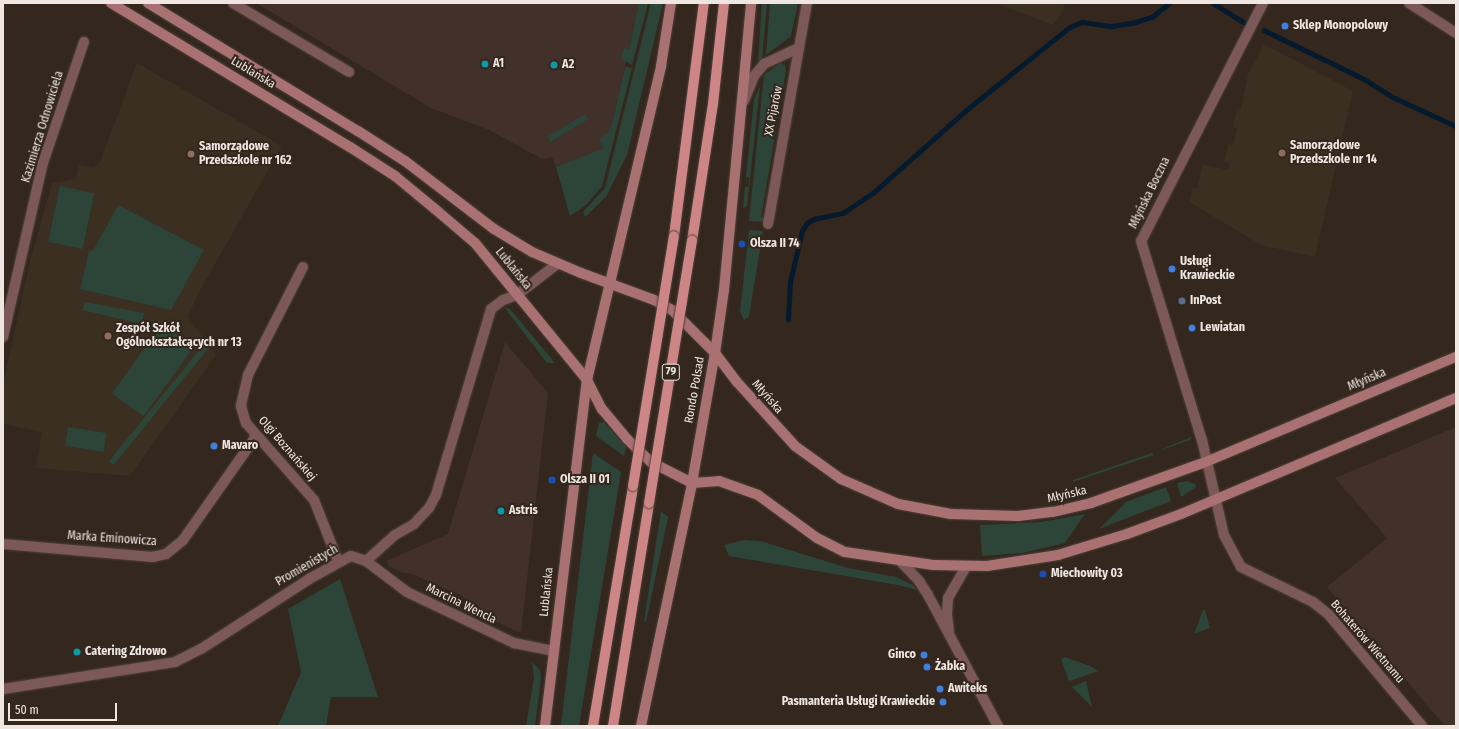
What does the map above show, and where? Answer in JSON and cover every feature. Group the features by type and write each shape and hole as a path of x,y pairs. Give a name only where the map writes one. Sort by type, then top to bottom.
{"main road":[{"name":"Lublańska","path":"111,3 350,147 395,176 475,243 587,380 545,726"},
{"name":"Lublańska","path":"148,3 405,161 494,228 557,264 609,283"},
{"path":"671,3 661,66 587,380 602,409 627,439 651,462 692,483 719,481 758,495 791,521 831,546 845,552 900,561 966,566 1016,562 1058,555 1127,534 1216,500 1456,398"},
{"name":"79","path":"593,726 674,236 704,3"},
{"name":"79","path":"613,726 692,241 713,104 724,3"},
{"path":"715,353 723,298 751,3"},
{"name":"Rondo Polsad","path":"609,283 654,300 672,310 715,353 692,483"},
{"name":"Młyńska","path":"715,353 779,431 820,465 870,493 927,511 985,516 1018,516 1053,512 1118,495 1208,461 1456,357"},
{"path":"641,726 692,483"}],"street":[{"path":"232,3 349,72"},
{"name":"XX Pijarów","path":"768,224 807,3"},
{"name":"Młyńska Boczna","path":"1216,500 1208,461 1141,241 1263,3"},
{"path":"1409,3 1456,33"},
{"name":"Kazimierza Odnowiciela","path":"3,337 43,163 84,42"},
{"path":"739,118 747,91 756,72 769,60 798,48"},
{"path":"366,561 395,536 414,524 436,495 491,309 503,300 517,295 557,264"},
{"name":"Olgi Boznańskiej","path":"303,267 244,386 242,413 256,436 314,500 338,561"},
{"name":"Marka Eminowicza","path":"4,544 152,557 166,554 183,540 256,436"},
{"name":"Bohaterów Wietnamu","path":"1216,500 1225,539 1240,567 1313,602 1329,615 1422,726"},
{"name":"Promienistych","path":"3,689 175,662 201,649 338,561 351,556 366,561"},
{"name":"Marcina Wencla","path":"366,561 407,592 471,623 521,646 554,651"},
{"path":"900,561 919,581 949,633 998,726"},
{"path":"949,633 947,614 948,598 966,566"}],"shaded area":[{"path":"256,3 639,3 612,124 604,148 556,167 552,157 542,159 487,129 431,108"},
{"path":"994,3 1065,3 1063,12 1053,25"},
{"name":"Samorządowe Przedszkole nr 14","path":"1264,44 1353,91 1315,257 1261,245 1189,202 1193,187 1197,188 1203,164 1228,170 1229,163 1224,162 1228,144 1233,145 1237,128 1233,127 1237,108 1241,109 1248,74"},
{"name":"Zespół Szkół Ogólnokształcących nr 13","path":"137,63 282,146 198,294 188,317 216,355 130,476 36,468 42,432 3,424 3,384 31,257 52,183 76,179 79,165 93,167 100,162"},
{"path":"505,342 548,393 521,633 484,616 462,596 412,574 400,572 389,566 386,561 448,534"},
{"path":"1456,427 1456,726 1445,726 1327,587 1387,538 1335,478"}],"green space":[{"path":"639,3 648,3 632,65 621,59 624,48 629,49"},
{"path":"651,3 663,3 627,155 606,197 585,217 583,212 605,188"},
{"path":"762,3 767,3 762,58 758,62"},
{"path":"770,3 798,3 791,36 766,55"},
{"path":"780,63 785,65 786,71 761,217 764,218 764,222 749,221 764,75"},
{"path":"625,67 632,68 602,186 586,205 570,216 556,167 604,148 599,138 608,133 612,124"},
{"path":"760,86 747,206 743,208 745,187 748,187 749,177 746,177 754,99"},
{"path":"585,114 588,119 550,142 547,137"},
{"path":"60,186 94,193 82,249 48,242"},
{"path":"118,205 204,250 171,310 80,289 89,251 92,251 96,246"},
{"path":"749,230 763,231 749,317 744,320 740,312"},
{"path":"85,302 144,313 142,324 82,310"},
{"path":"504,307 510,309 555,363 547,363"},
{"path":"163,323 195,346 143,416 112,393"},
{"path":"204,344 209,348 114,465 109,461"},
{"path":"604,422 626,447 624,456 596,436 599,423"},
{"path":"68,427 107,433 104,452 65,446"},
{"path":"1191,437 1190,440 1156,452"},
{"path":"593,453 621,472 579,726 561,726"},
{"path":"1152,453 1154,455 1073,482 1073,480"},
{"path":"1187,481 1195,484 1196,487 1181,497 1177,483"},
{"path":"1166,487 1171,501 1099,529 1126,502"},
{"path":"661,511 668,517 646,622 644,621"},
{"path":"1085,514 1065,543 1023,553 982,556 980,525 1041,522"},
{"path":"744,540 760,541 848,568 896,577 913,585 917,590 898,585 729,556 724,545"},
{"path":"340,579 378,697 331,697 326,726 278,726 301,672 288,609"},
{"path":"1203,610 1205,610 1210,628 1194,634"},
{"path":"1065,657 1099,671 1069,681 1061,659"},
{"path":"532,662 540,670 541,678 535,726 526,726 534,678"},
{"path":"1086,681 1092,707 1072,687"}],"waterway":[{"path":"788,320 790,282 802,231 807,223 814,219 843,213 873,193 965,111 1070,27 1082,22 1112,26 1132,23 1152,17 1169,3"},
{"path":"1213,3 1243,22"},
{"path":"1264,30 1364,79 1395,98 1456,126"}],"place":[{"name":"Sklep Monopolowy","path":"1285,26"},
{"name":"A1","path":"485,64"},
{"name":"A2","path":"554,65"},
{"name":"Samorządowe Przedszkole nr 14","path":"1282,153"},
{"name":"Samorządowe Przedszkole nr 162","path":"191,154"},
{"name":"Olsza II 74","path":"742,244"},
{"name":"Usługi Krawieckie","path":"1172,269"},
{"name":"InPost","path":"1182,301"},
{"name":"Lewiatan","path":"1192,328"},
{"name":"Zespół Szkół Ogólnokształcących nr 13","path":"108,336"},
{"name":"Mavaro","path":"214,446"},
{"name":"Olsza II 01","path":"552,480"},
{"name":"Astris","path":"501,511"},
{"name":"Miechowity 03","path":"1043,574"},
{"name":"Catering Zdrowo","path":"77,652"},
{"name":"Ginco","path":"924,655"},
{"name":"Żabka","path":"927,667"},
{"name":"Awiteks","path":"940,689"},
{"name":"Pasmanteria Usługi Krawieckie","path":"943,702"}]}
